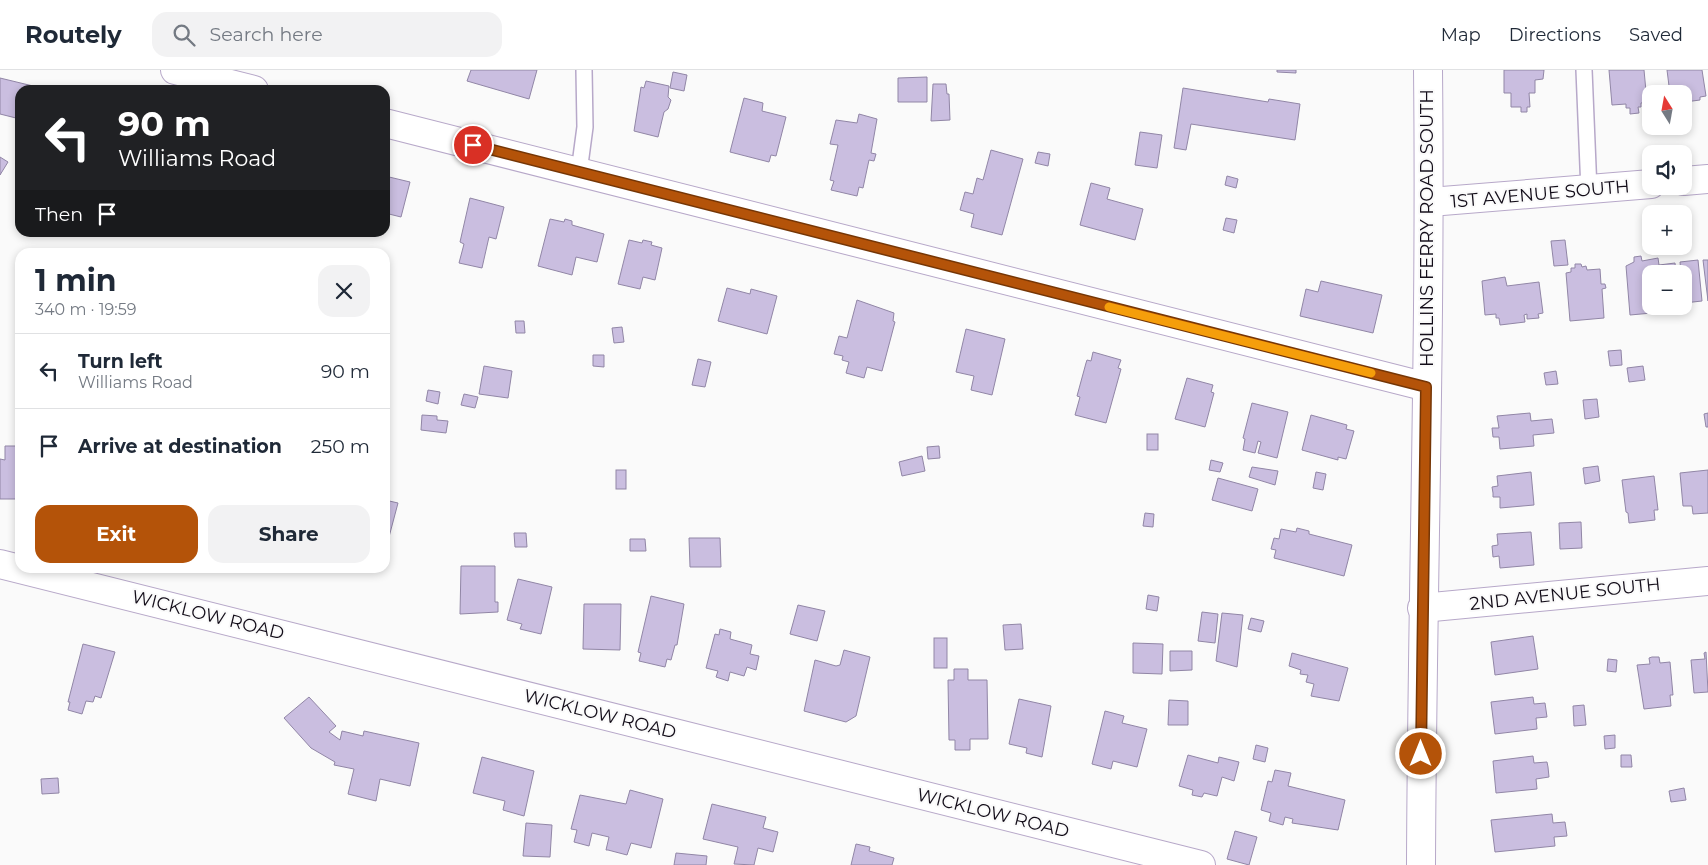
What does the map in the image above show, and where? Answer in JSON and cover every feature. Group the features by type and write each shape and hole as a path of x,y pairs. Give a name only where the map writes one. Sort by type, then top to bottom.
{"street":[{"path":"175,70 234,85"},
{"name":"HOLLINS FERRY ROAD SOUTH","path":"1421,865 1422,608 1430,202 1428,70"},
{"path":"390,124 1426,387"},
{"path":"1692,180 1708,179"},
{"name":"1ST AVENUE SOUTH","path":"1430,202 1589,191 1642,185"},
{"name":"WICKLOW ROAD","path":"0,564 15,568"},
{"name":"WICKLOW ROAD","path":"36,573 1200,865"},
{"name":"2ND AVENUE SOUTH","path":"1422,608 1708,581"}],"lane":[{"path":"579,172 585,127 584,70"},
{"path":"1584,70 1589,191"}],"building":[{"path":"471,70 537,70 529,99 467,81"},
{"path":"1277,70 1296,70 1296,73 1277,72"},
{"path":"1504,70 1544,70 1543,79 1535,80 1535,93 1529,93 1530,107 1527,107 1527,112 1521,112 1521,107 1511,107 1511,93 1504,93"},
{"path":"1609,70 1644,70 1645,85 1642,85 1642,103 1641,107 1638,107 1639,113 1630,114 1630,108 1626,108 1626,104 1612,105"},
{"path":"1667,70 1702,70 1706,96 1700,97 1700,100 1692,101 1692,85 1669,85"},
{"path":"673,72 687,75 684,91 670,88"},
{"path":"927,77 927,102 898,102 898,78"},
{"path":"0,78 29,85 15,85 15,118 0,114"},
{"path":"646,81 669,86 668,97 671,100 668,109 664,112 658,137 634,131 641,87 644,88"},
{"path":"933,84 946,84 947,94 949,94 950,120 931,121"},
{"path":"1183,88 1268,102 1269,99 1300,104 1295,140 1191,124 1186,150 1174,148"},
{"path":"744,98 763,103 762,111 786,117 776,156 771,155 769,162 730,152"},
{"path":"859,114 877,119 871,153 876,154 874,161 869,160 863,188 859,187 857,196 831,190 834,181 830,180 838,145 830,144 836,120 857,123"},
{"path":"1140,132 1162,135 1157,168 1135,165"},
{"path":"991,150 1023,159 1002,235 971,227 974,214 960,210 965,192 973,194 977,178 983,180"},
{"path":"1038,152 1050,154 1048,166 1035,163"},
{"path":"0,157 8,162 0,175"},
{"path":"1227,176 1238,179 1236,188 1225,185"},
{"path":"390,177 410,182 401,217 390,214"},
{"path":"1091,183 1110,188 1107,199 1143,209 1135,240 1080,225"},
{"path":"470,198 504,207 496,239 489,237 482,268 459,263 464,244 460,242"},
{"path":"1226,218 1237,220 1234,233 1223,230"},
{"path":"550,219 564,222 565,219 572,221 572,225 604,234 597,262 576,257 572,275 538,266"},
{"path":"629,240 642,243 643,240 652,242 651,245 662,248 655,280 643,277 640,289 618,284"},
{"path":"1565,240 1568,265 1554,266 1551,241"},
{"path":"1641,256 1642,261 1658,258 1659,265 1642,265 1642,314 1630,315 1626,266 1634,262 1634,257"},
{"path":"1698,260 1702,301 1692,302 1692,265 1680,265 1680,262"},
{"path":"1703,260 1708,260 1708,301"},
{"path":"1675,263 1675,265 1659,265"},
{"path":"1575,264 1581,264 1582,267 1586,266 1587,270 1600,269 1601,284 1605,284 1606,288 1602,289 1604,318 1570,321 1566,273 1571,272 1571,268 1575,268"},
{"path":"1505,277 1507,286 1539,282 1543,313 1538,314 1539,318 1527,319 1527,314 1524,315 1525,322 1500,325 1496,314 1485,315 1482,281"},
{"path":"1321,281 1382,295 1373,333 1300,316 1306,289 1318,292"},
{"path":"727,288 750,294 751,289 777,296 767,334 718,321"},
{"path":"857,300 894,313 893,321 895,322 882,371 867,367 864,378 846,373 849,362 842,360 843,356 834,354 839,336 847,338"},
{"path":"515,321 524,321 525,333 516,333"},
{"path":"622,327 624,342 614,343 612,328"},
{"path":"966,329 1005,339 992,395 971,390 974,376 956,372"},
{"path":"1621,350 1622,365 1610,366 1608,351"},
{"path":"1093,352 1121,360 1118,368 1121,369 1106,423 1075,415 1080,397 1077,396 1086,363 1087,360 1091,361"},
{"path":"593,355 604,355 604,367 593,366"},
{"path":"698,359 711,362 705,387 692,385"},
{"path":"484,366 512,371 508,398 479,394"},
{"path":"1643,366 1645,380 1629,382 1627,368"},
{"path":"1556,371 1558,384 1546,385 1544,373"},
{"path":"1187,378 1213,385 1211,392 1214,393 1205,427 1175,419"},
{"path":"428,390 440,392 438,404 426,401"},
{"path":"464,394 478,397 475,408 461,405"},
{"path":"1597,399 1599,417 1585,419 1583,400"},
{"path":"1252,403 1288,412 1277,458 1258,453 1261,442 1258,441 1255,453 1243,450 1245,439 1243,438"},
{"path":"1530,413 1531,421 1552,419 1554,433 1533,435 1534,446 1500,449 1499,437 1493,437 1492,428 1499,428 1497,416"},
{"path":"1708,413 1708,427 1706,427 1704,414"},
{"path":"422,415 437,416 437,420 448,421 446,433 421,430"},
{"path":"1311,415 1347,425 1346,429 1354,431 1346,459 1338,457 1338,460 1302,450"},
{"path":"1147,434 1158,434 1158,450 1147,450"},
{"path":"5,446 15,446 15,499 0,499 0,459 5,460"},
{"path":"939,446 940,458 928,459 927,447"},
{"path":"922,456 925,471 902,476 899,462"},
{"path":"1211,460 1223,463 1220,472 1209,470"},
{"path":"1598,466 1600,481 1585,484 1583,468"},
{"path":"1252,467 1278,471 1275,485 1249,477"},
{"path":"616,470 626,470 626,489 616,489"},
{"path":"1708,470 1708,513 1693,514 1692,506 1683,506 1680,473"},
{"path":"1316,472 1326,474 1323,490 1313,488"},
{"path":"1531,472 1534,505 1500,508 1500,497 1493,497 1492,487 1498,486 1497,476"},
{"path":"1654,476 1658,510 1654,510 1655,520 1629,523 1622,480"},
{"path":"1218,478 1258,489 1252,511 1212,500"},
{"path":"390,501 398,503 390,533"},
{"path":"1145,513 1154,514 1153,527 1143,526"},
{"path":"1581,522 1582,548 1560,549 1559,523"},
{"path":"1297,528 1309,531 1309,534 1352,545 1344,576 1274,558 1276,550 1271,549 1274,538 1279,539 1281,529 1296,532"},
{"path":"1531,532 1534,565 1500,568 1499,556 1493,557 1492,546 1498,545 1497,534"},
{"path":"514,533 526,533 527,547 515,547"},
{"path":"689,538 720,538 721,567 690,567"},
{"path":"630,539 645,539 646,551 630,551"},
{"path":"461,566 495,566 495,602 498,602 498,612 460,614"},
{"path":"518,579 552,587 541,634 520,629 522,624 507,620"},
{"path":"1148,595 1159,597 1157,611 1146,609"},
{"path":"651,596 684,604 677,645 675,645 671,660 667,659 665,667 639,661 641,653 638,652"},
{"path":"584,604 621,604 620,650 583,649"},
{"path":"798,605 825,611 817,641 790,634"},
{"path":"1202,612 1218,614 1215,643 1198,641"},
{"path":"1222,613 1243,615 1237,667 1216,661"},
{"path":"1251,618 1264,621 1261,632 1248,629"},
{"path":"1021,624 1023,649 1005,650 1003,625"},
{"path":"720,629 731,632 730,639 752,645 750,654 759,656 756,670 747,667 744,676 730,672 728,681 716,677 718,671 706,668 715,634 719,635"},
{"path":"1533,636 1538,669 1495,675 1491,642"},
{"path":"934,638 947,638 947,668 934,668"},
{"path":"1133,643 1163,644 1162,674 1133,673"},
{"path":"83,644 115,652 101,698 95,696 93,702 86,701 82,714 68,710 70,702 68,702"},
{"path":"844,650 870,657 856,716 846,722 804,711 815,660 836,666 840,665"},
{"path":"1170,651 1192,651 1192,670 1170,671"},
{"path":"1706,652 1708,692 1694,693 1691,660 1705,659 1704,653"},
{"path":"1292,653 1348,668 1339,701 1311,696 1314,684 1306,682 1308,675 1300,674 1301,670 1289,666"},
{"path":"1659,657 1660,663 1670,662 1673,695 1670,695 1671,706 1644,709 1637,665 1650,664 1649,658"},
{"path":"1608,659 1617,660 1616,672 1607,671"},
{"path":"954,669 968,669 968,680 987,680 988,739 970,739 970,750 955,750 955,740 949,740 948,680 954,680"},
{"path":"309,697 336,726 329,732 340,740 342,731 363,736 364,731 419,743 410,786 380,779 376,801 348,794 354,769 334,765 335,762 311,748 284,718"},
{"path":"1533,697 1534,704 1545,703 1547,717 1536,718 1537,729 1495,734 1491,702"},
{"path":"1019,699 1051,706 1042,757 1026,753 1027,748 1009,744"},
{"path":"1169,700 1188,701 1188,725 1168,725"},
{"path":"1584,705 1586,725 1574,726 1573,706"},
{"path":"1105,711 1124,716 1122,723 1147,729 1137,767 1113,761 1111,769 1092,764"},
{"path":"1615,735 1615,748 1605,749 1604,736"},
{"path":"1256,745 1268,748 1265,762 1253,759"},
{"path":"1188,755 1218,763 1219,757 1239,762 1234,781 1222,777 1217,796 1204,793 1202,797 1192,795 1193,790 1179,786"},
{"path":"1621,755 1631,755 1632,767 1621,767"},
{"path":"1533,756 1534,763 1547,762 1549,777 1536,779 1537,789 1496,793 1493,761"},
{"path":"482,757 534,771 524,816 503,810 505,801 473,793"},
{"path":"1275,770 1291,773 1288,786 1345,800 1338,830 1292,823 1293,819 1285,817 1283,825 1269,821 1271,813 1261,810 1268,781 1272,782"},
{"path":"58,778 59,793 42,794 41,779"},
{"path":"1684,788 1686,800 1671,802 1669,791"},
{"path":"630,790 663,799 651,848 631,843 627,855 606,850 609,837 592,833 589,846 574,842 577,830 571,829 580,795 626,804"},
{"path":"712,804 766,817 763,828 778,832 773,852 758,848 754,865 734,864 738,847 703,839"},
{"path":"1552,814 1553,823 1565,822 1567,836 1554,837 1555,846 1495,852 1491,820"},
{"path":"526,823 552,825 550,857 523,856"},
{"path":"1235,831 1257,837 1249,865 1227,859"},
{"path":"856,844 870,847 869,851 894,858 892,865 851,865"},
{"path":"676,853 707,856 706,865 674,865"}],"slow traffic":[{"path":"1109,307 1371,373"}],"route":[{"path":"473,145 1426,387 1421,754"}]}
